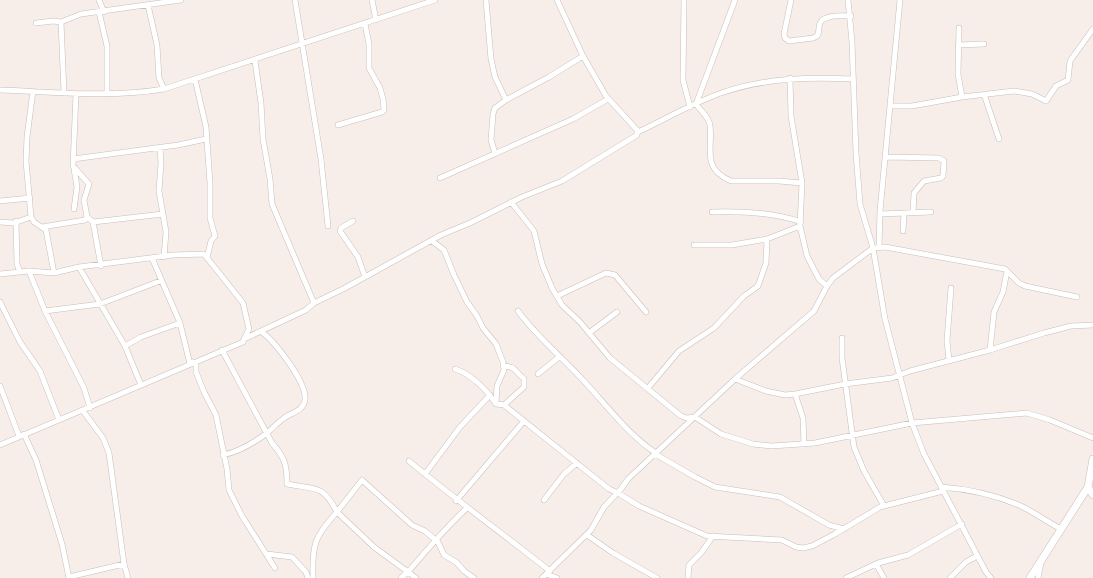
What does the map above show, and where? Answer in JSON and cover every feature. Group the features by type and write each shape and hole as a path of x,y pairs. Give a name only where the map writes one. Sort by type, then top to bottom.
{"main road":[{"path":"1030,578 1088,487 1093,458"},
{"path":"1088,487 1093,495"}],"street":[{"path":"99,0 107,46 107,93"},
{"path":"36,23 53,21 61,22 81,14 102,12 121,7 148,6 181,0"},
{"path":"295,0 321,159 328,226"},
{"path":"372,0 376,20"},
{"path":"0,90 76,94 140,93 164,89 255,61 301,44 435,0"},
{"path":"486,0 491,59 495,76 506,100"},
{"path":"557,0 583,56 608,99 638,132"},
{"path":"684,0 683,80 690,107"},
{"path":"696,104 735,0"},
{"path":"792,0 784,34 789,41 813,38 817,36 819,24 823,19 834,16 851,16"},
{"path":"848,0 851,16 856,153 860,204 873,248 885,319 912,423 924,454 962,524 977,556 991,578"},
{"path":"879,247 880,214 900,0"},
{"path":"148,6 156,45 159,78 164,89"},
{"path":"61,22 64,93"},
{"path":"338,125 382,112 384,110 380,88 369,68 369,44 364,24"},
{"path":"958,28 958,74 962,97"},
{"path":"891,106 912,106 962,97 1014,91 1032,94 1044,101 1048,100 1054,88 1068,80 1070,61 1093,29"},
{"path":"958,45 984,44"},
{"path":"495,153 492,142 493,114 495,108 506,100 533,86 583,56"},
{"path":"255,61 261,103 263,139 270,179 272,204 314,303"},
{"path":"790,78 790,107 802,183 800,224 807,256 819,279 827,286"},
{"path":"244,339 262,332 306,310 314,303 432,241 511,202 562,181 637,135 638,132 723,92 757,83 790,78 853,79"},
{"path":"195,79 206,127 210,218 215,236 207,258"},
{"path":"33,91 26,143 31,217 34,222 46,230 54,273"},
{"path":"74,209 77,187 73,166 76,94"},
{"path":"984,94 999,139"},
{"path":"440,178 573,119 608,99"},
{"path":"696,104 710,124 710,151 713,168 724,178 731,181 779,181 802,183"},
{"path":"73,159 160,148 206,139"},
{"path":"160,148 161,163 159,191 166,232 164,256"},
{"path":"886,157 939,158 944,160 943,176 941,178 924,180 914,194 913,213"},
{"path":"73,166 89,184 84,200 87,217 93,222 102,266"},
{"path":"0,201 30,198"},
{"path":"511,202 534,231 542,264 557,296 566,309 610,358 681,416 695,418 721,434 753,444 772,446 804,444 912,423 1030,413 1093,438"},
{"path":"712,212 750,212 784,216 800,224"},
{"path":"880,214 931,212"},
{"path":"903,231 904,213"},
{"path":"93,222 163,214"},
{"path":"0,222 10,223 31,217"},
{"path":"41,227 86,220 87,217"},
{"path":"16,221 17,264 20,272"},
{"path":"353,221 341,228 340,231 358,257 364,277"},
{"path":"694,244 725,246 766,239 800,224"},
{"path":"648,388 678,351 714,328 744,296 758,286 766,263 766,239"},
{"path":"432,241 444,250 454,276 467,302 483,328 496,344 503,362 504,370 497,386 496,404"},
{"path":"546,574 587,535 604,507 628,479 735,379 814,311 827,286 847,266 873,248 879,247 975,262 1005,269 1019,283 1025,286 1077,296"},
{"path":"0,274 29,271 54,273 79,267 102,266 164,256 204,254 243,303 249,329 243,342 0,445"},
{"path":"152,258 160,281 166,287 180,323 192,363 196,365 196,372 216,415 229,490 242,516 275,568"},
{"path":"79,267 125,346 141,385"},
{"path":"29,271 45,311 84,388 90,408"},
{"path":"990,350 994,312 1003,292 1007,271"},
{"path":"557,296 606,273 615,275 646,312"},
{"path":"45,311 100,304 160,281"},
{"path":"949,360 948,341 950,288"},
{"path":"0,302 20,342 40,371 59,420"},
{"path":"518,311 529,326 581,378 634,436 656,454 695,478 715,486 780,497 829,525 844,529"},
{"path":"589,333 617,312"},
{"path":"125,346 141,337 180,323"},
{"path":"735,379 766,391 786,395 795,394 845,384 892,378 949,360 990,350 1071,326 1093,325"},
{"path":"223,455 232,453 267,433 283,418 300,409 305,398 304,391 286,360 270,338 262,332"},
{"path":"842,338 842,358 854,447 864,471 884,506"},
{"path":"222,350 272,443 283,456 287,471 287,484 313,487 329,496 337,512 374,547 416,578"},
{"path":"538,374 559,357"},
{"path":"503,365 514,368 524,379 524,387 504,405"},
{"path":"454,369 463,372 490,395 496,404 504,405 609,489 618,492 639,506 697,532 713,536 782,540 796,547 803,548 812,546 884,506 942,489 972,490 1007,501 1061,529"},
{"path":"0,386 22,435 36,460 62,544 69,577 124,564"},
{"path":"795,394 803,418 804,444"},
{"path":"425,474 460,427 490,395"},
{"path":"83,411 102,438 109,453 124,564 128,578"},
{"path":"456,501 524,421"},
{"path":"409,461 546,574 556,578"},
{"path":"544,500 564,474 577,463"},
{"path":"313,578 315,542 323,528 362,480 412,525 425,531 436,540 444,555 456,562 464,571 474,578"},
{"path":"400,578 408,572 447,526 467,508"},
{"path":"846,578 876,564 908,555 962,524"},
{"path":"587,535 613,553 657,578"},
{"path":"688,578 690,565 713,536"},
{"path":"267,554 292,557 306,572 308,578"},
{"path":"950,578 966,562 977,556"},
{"path":"1038,578 1042,560"},
{"path":"876,564 884,578"}]}
